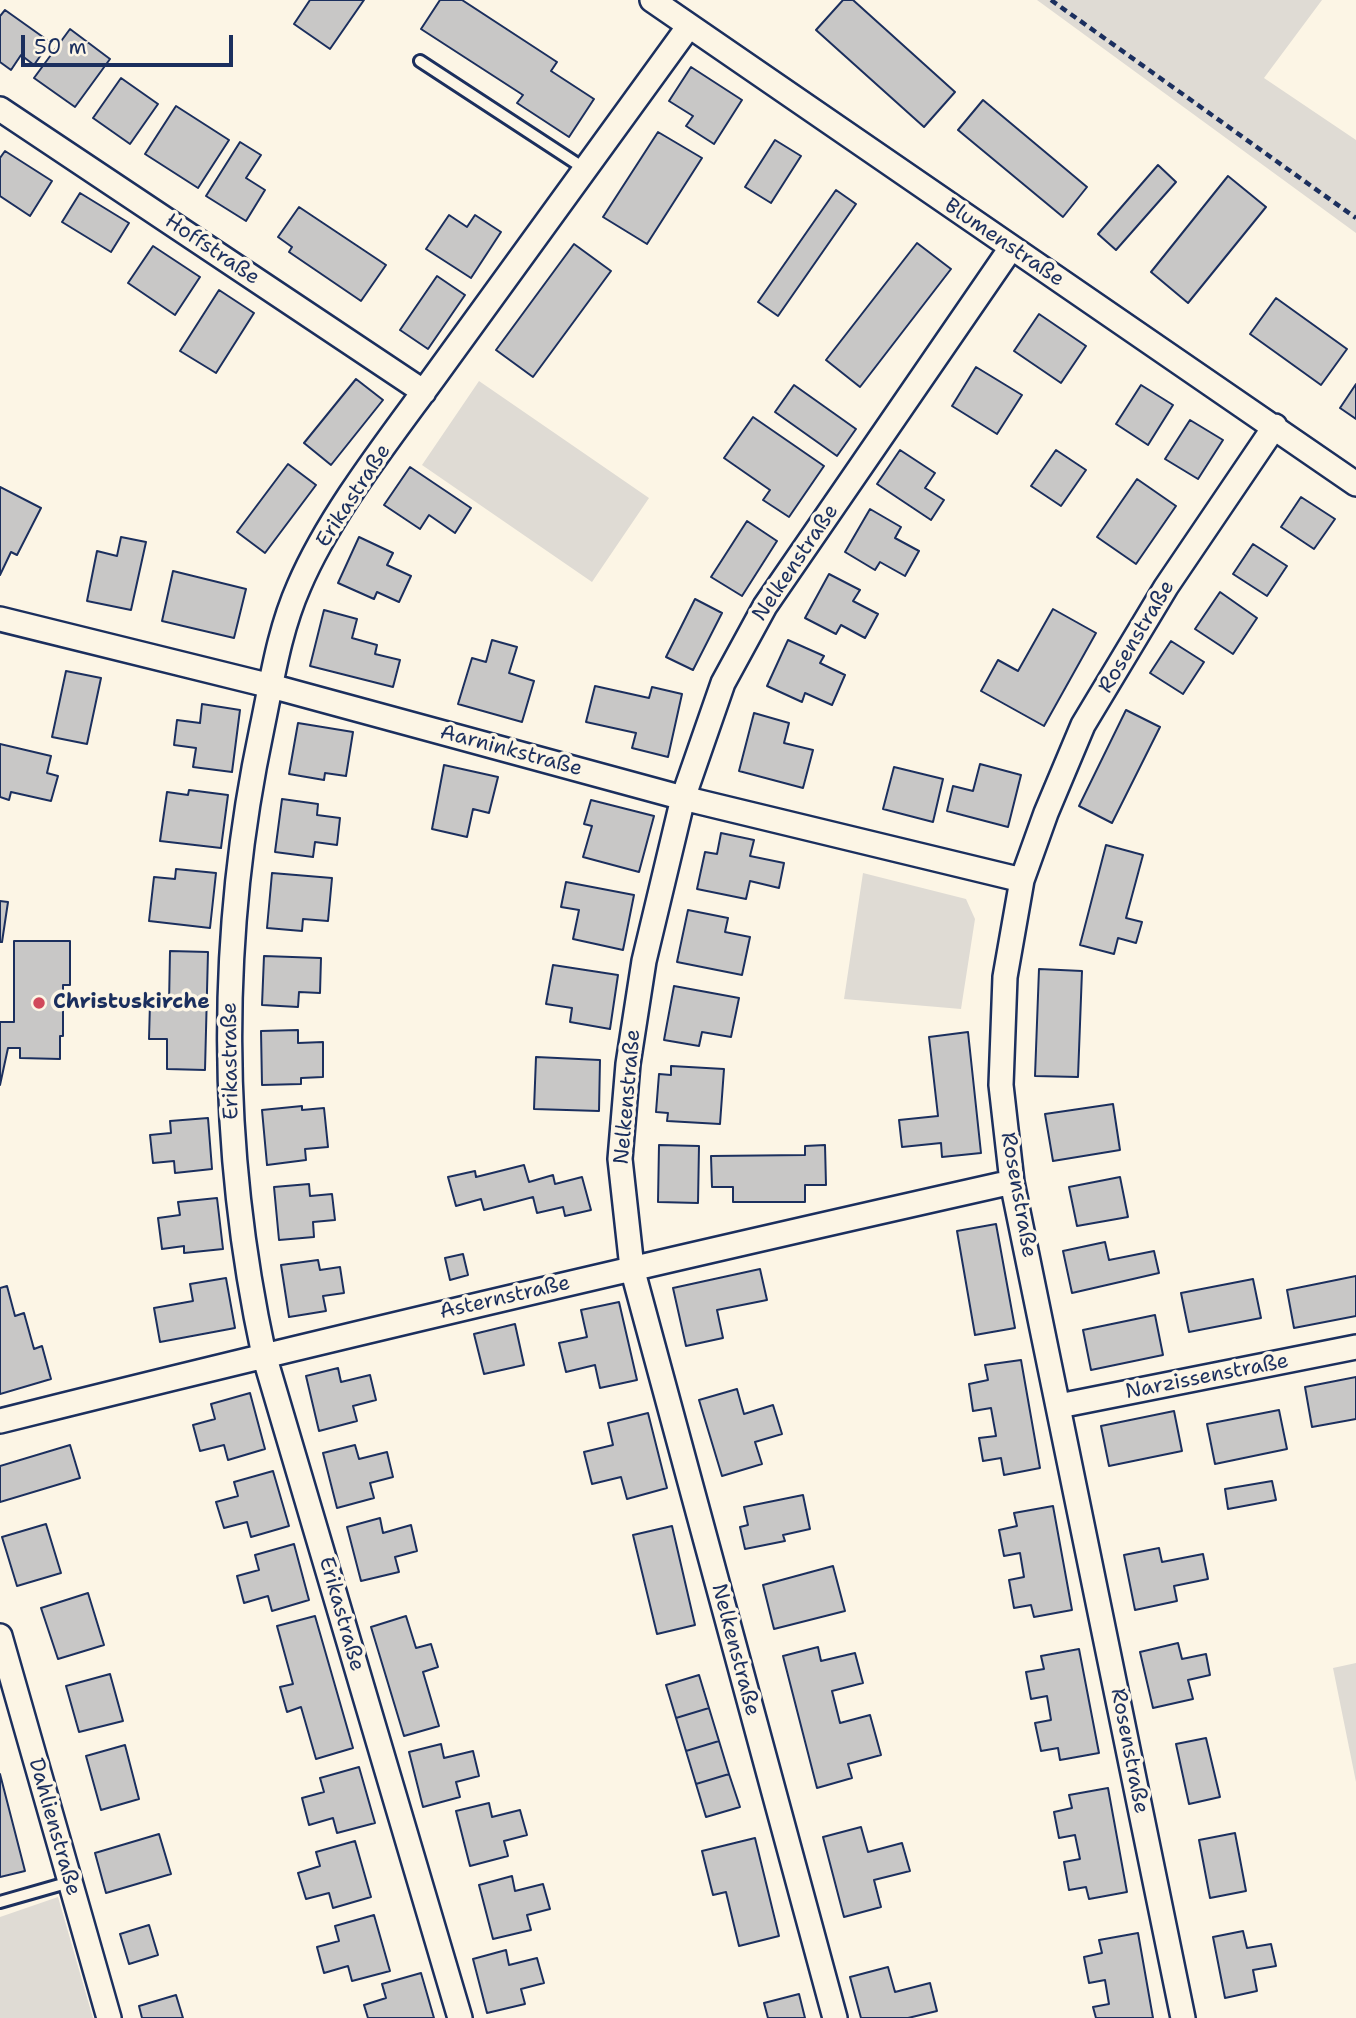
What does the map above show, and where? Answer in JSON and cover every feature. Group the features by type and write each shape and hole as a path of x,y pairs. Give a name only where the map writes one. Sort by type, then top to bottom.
{"street":[{"name":"Blumenstraße","path":"652,0 1356,484"},
{"name":"Erikastraße","path":"460,2018 264,1355 254,1311 238,1206 229,1074 233,921 252,774 282,631 305,574 352,494 689,26"},
{"name":"Hoffstraße","path":"0,109 424,392"},
{"name":"Nelkenstraße","path":"835,2018 632,1268 620,1159 628,1064 644,961 683,798 723,684 765,606 1011,248"},
{"name":"Rosenstraße","path":"1183,2018 1012,1182 1001,1084 1005,977 1023,880 1045,813 1083,725 1166,587 1275,426"},
{"name":"Aarninkstraße","path":"0,619 271,686 683,798 1023,880"},
{"name":"Asternstraße","path":"0,1421 632,1268 1012,1182"},
{"name":"Narzissenstraße","path":"1059,1406 1356,1347"},
{"name":"Dahlienstraße","path":"0,1636 109,2018"}],"lane":[{"path":"420,61 585,169"},
{"path":"0,1902 70,1882"}],"path":[{"path":"1051,0 1356,218"}],"shaded area":[{"path":"1037,0 1322,0 1264,78 1356,140 1356,233"},
{"path":"479,381 649,498 592,582 422,465"},
{"path":"863,873 966,899 975,919 961,1009 844,999"},
{"path":"1356,1663 1356,1782 1333,1668"},
{"path":"58,1897 93,2018 0,2018 0,1917"}],"building":[{"path":"310,0 364,0 330,49 294,24"},
{"path":"440,0 462,0 557,62 551,71 594,99 569,137 517,103 523,95 421,29"},
{"path":"843,0 853,0 955,92 924,127 816,30"},
{"path":"5,10 50,42 34,65 21,55 11,70 0,62 0,16"},
{"path":"70,29 110,59 75,107 34,78"},
{"path":"691,67 742,100 714,144 686,126 693,116 669,101"},
{"path":"121,78 158,104 130,144 93,118"},
{"path":"983,100 1087,187 1063,217 958,130"},
{"path":"176,106 229,140 198,188 145,154"},
{"path":"658,132 702,158 647,244 603,217"},
{"path":"775,140 801,156 771,203 745,187"},
{"path":"240,142 261,155 246,178 265,190 246,221 206,196"},
{"path":"5,151 52,181 30,216 0,196 0,158"},
{"path":"1158,165 1176,182 1116,250 1098,234"},
{"path":"1228,176 1266,207 1188,303 1151,272"},
{"path":"836,190 856,204 778,316 758,302"},
{"path":"80,193 129,223 111,252 62,222"},
{"path":"299,207 386,265 361,301 289,252 292,247 278,237"},
{"path":"449,215 467,227 475,215 501,232 471,278 426,249"},
{"path":"917,243 951,269 860,387 826,360"},
{"path":"574,244 611,271 533,377 496,350"},
{"path":"153,246 200,277 175,315 128,283"},
{"path":"437,276 465,295 428,349 400,330"},
{"path":"219,290 254,313 216,373 180,351"},
{"path":"1276,298 1347,349 1321,385 1250,334"},
{"path":"1039,314 1086,346 1061,383 1014,351"},
{"path":"976,367 1022,395 997,434 952,406"},
{"path":"356,379 383,400 331,465 304,443"},
{"path":"1356,384 1356,419 1340,408"},
{"path":"794,385 856,429 837,456 775,412"},
{"path":"1141,385 1173,405 1148,445 1116,424"},
{"path":"753,417 824,466 789,517 763,500 770,490 724,458"},
{"path":"1190,420 1223,440 1198,479 1165,459"},
{"path":"900,450 935,473 925,488 944,500 931,520 877,484"},
{"path":"1056,450 1086,470 1061,506 1031,486"},
{"path":"288,464 316,485 265,553 237,532"},
{"path":"410,467 471,508 455,533 429,515 420,529 384,505"},
{"path":"1137,479 1176,506 1136,564 1097,537"},
{"path":"0,487 41,508 17,555 11,552 0,575"},
{"path":"1301,497 1335,519 1314,549 1281,527"},
{"path":"870,509 901,527 895,538 919,551 905,576 880,562 875,570 845,552"},
{"path":"747,521 777,541 742,596 711,577"},
{"path":"121,537 146,542 131,610 87,601 97,551 117,556"},
{"path":"359,537 393,553 387,565 411,576 399,602 377,592 374,599 338,583"},
{"path":"1253,544 1287,566 1267,596 1233,574"},
{"path":"173,571 246,589 234,638 162,621"},
{"path":"829,574 860,590 853,601 878,614 865,638 841,625 836,634 805,618"},
{"path":"1220,592 1257,618 1233,654 1195,629"},
{"path":"695,599 722,613 693,670 666,657"},
{"path":"1053,609 1096,633 1044,726 981,691 998,660 1018,671"},
{"path":"324,610 357,619 352,638 377,645 375,654 400,660 393,687 310,666"},
{"path":"492,640 517,647 509,673 534,681 522,722 458,704 472,658 486,662"},
{"path":"788,640 824,656 820,663 845,675 832,705 805,693 802,702 767,686"},
{"path":"1171,641 1204,662 1183,694 1150,673"},
{"path":"66,671 101,678 87,744 52,737"},
{"path":"595,686 649,698 652,687 682,694 668,757 632,748 636,733 586,722"},
{"path":"202,704 240,710 232,772 193,767 196,748 174,745 177,720 200,723"},
{"path":"1126,710 1160,727 1112,823 1079,806"},
{"path":"754,713 789,723 784,743 813,750 803,788 739,771"},
{"path":"298,723 353,732 346,776 325,773 324,780 289,774"},
{"path":"0,744 51,756 47,773 58,776 51,801 11,792 9,800 0,797"},
{"path":"980,764 1021,775 1008,827 947,811 953,786 973,791"},
{"path":"444,765 498,777 489,813 473,809 467,837 432,829"},
{"path":"894,767 943,779 933,822 883,809"},
{"path":"189,790 228,795 221,848 160,841 167,792 188,795"},
{"path":"282,799 318,804 317,815 340,818 337,845 315,842 313,857 275,852"},
{"path":"591,800 654,816 639,872 583,857 592,826 584,824"},
{"path":"721,833 754,840 750,856 784,863 779,888 750,881 746,899 697,889 705,852 717,854"},
{"path":"1106,845 1143,855 1126,918 1142,922 1136,943 1118,938 1114,954 1080,945"},
{"path":"176,869 216,873 210,928 149,921 154,877 175,879"},
{"path":"272,873 332,878 328,921 303,919 302,931 267,928"},
{"path":"566,882 634,895 623,950 573,939 579,910 561,907"},
{"path":"0,901 8,902 2,942 0,942"},
{"path":"688,910 728,918 725,932 750,937 742,975 677,962"},
{"name":"Christuskirche","path":"14,941 70,941 70,985 63,985 60,1059 20,1058 20,1048 8,1048 0,1085 0,1022 14,1022"},
{"path":"170,951 208,952 205,1070 167,1069 167,1039 149,1039 150,1003 169,1004"},
{"path":"264,956 321,958 320,993 299,992 298,1007 262,1005"},
{"path":"553,965 618,975 610,1029 570,1022 572,1008 546,1004"},
{"path":"1039,969 1082,971 1078,1077 1035,1076"},
{"path":"674,986 739,998 731,1037 702,1032 699,1046 664,1040"},
{"path":"298,1030 298,1043 323,1042 323,1077 301,1078 301,1084 262,1085 261,1031"},
{"path":"968,1032 981,1153 942,1157 941,1143 902,1147 899,1120 938,1116 929,1037"},
{"path":"536,1057 600,1060 599,1111 534,1109"},
{"path":"671,1066 724,1069 720,1124 667,1121 668,1113 656,1112 659,1074 671,1075"},
{"path":"1113,1104 1120,1150 1053,1161 1045,1114"},
{"path":"302,1106 302,1110 324,1108 328,1147 305,1149 306,1160 267,1165 262,1110"},
{"path":"208,1118 212,1169 175,1173 174,1161 153,1163 150,1135 171,1133 170,1121"},
{"path":"659,1145 699,1146 698,1203 658,1202"},
{"path":"825,1145 826,1185 805,1185 805,1202 733,1202 733,1187 712,1187 711,1156 805,1155 805,1146"},
{"path":"524,1165 529,1182 553,1175 555,1184 582,1177 591,1210 565,1216 563,1207 537,1213 533,1197 484,1210 481,1199 456,1206 448,1177 475,1171 476,1177"},
{"path":"1120,1177 1128,1217 1077,1226 1069,1187"},
{"path":"309,1184 310,1196 332,1194 335,1220 313,1222 314,1237 279,1240 274,1187"},
{"path":"217,1198 223,1249 184,1253 184,1246 162,1249 158,1218 180,1215 178,1202"},
{"path":"996,1224 1015,1328 975,1335 957,1231"},
{"path":"1105,1242 1109,1260 1154,1251 1159,1273 1072,1293 1063,1251"},
{"path":"463,1254 468,1275 450,1280 445,1258"},
{"path":"318,1260 320,1270 340,1267 344,1293 323,1296 326,1311 289,1317 281,1265"},
{"path":"760,1269 767,1300 717,1310 723,1338 686,1346 673,1288"},
{"path":"1356,1276 1356,1316 1294,1328 1287,1290"},
{"path":"226,1278 235,1328 160,1342 154,1308 193,1301 190,1284"},
{"path":"1253,1279 1261,1318 1189,1332 1181,1293"},
{"path":"7,1286 15,1316 24,1313 34,1349 42,1346 51,1379 0,1394 0,1288"},
{"path":"619,1302 637,1380 600,1388 595,1365 566,1372 559,1343 587,1337 581,1310"},
{"path":"1155,1315 1163,1355 1091,1370 1083,1330"},
{"path":"515,1324 524,1365 484,1374 474,1334"},
{"path":"1021,1360 1040,1468 1004,1475 1001,1458 983,1461 979,1438 996,1436 991,1408 973,1411 969,1384 988,1380 985,1365"},
{"path":"338,1368 341,1382 370,1375 376,1400 353,1406 357,1421 319,1431 306,1376"},
{"path":"1356,1377 1356,1419 1312,1427 1305,1387"},
{"path":"737,1389 744,1414 773,1405 782,1434 755,1442 762,1464 722,1476 699,1400"},
{"path":"250,1393 265,1449 228,1460 224,1445 200,1451 193,1425 215,1419 211,1404"},
{"path":"1279,1410 1287,1449 1215,1464 1207,1424"},
{"path":"1174,1411 1182,1451 1109,1466 1101,1426"},
{"path":"648,1413 667,1488 627,1499 621,1477 592,1484 584,1452 613,1445 608,1423"},
{"path":"70,1445 80,1478 0,1502 0,1466"},
{"path":"355,1445 359,1459 387,1452 393,1477 370,1483 374,1498 337,1508 323,1453"},
{"path":"273,1471 289,1526 251,1537 247,1522 224,1528 216,1502 238,1496 234,1482"},
{"path":"1272,1481 1276,1500 1228,1509 1225,1489"},
{"path":"803,1495 810,1529 783,1535 785,1541 745,1549 740,1527 748,1525 744,1507"},
{"path":"1053,1506 1072,1610 1034,1617 1031,1605 1014,1608 1009,1580 1024,1577 1020,1553 1004,1556 999,1530 1017,1526 1014,1513"},
{"path":"380,1518 383,1533 411,1525 417,1551 395,1557 399,1572 361,1581 347,1527"},
{"path":"46,1524 61,1573 17,1586 2,1537"},
{"path":"672,1526 695,1625 657,1634 633,1535"},
{"path":"294,1544 309,1600 272,1611 268,1596 244,1603 237,1576 259,1570 255,1555"},
{"path":"1159,1548 1162,1562 1203,1554 1208,1579 1174,1586 1177,1601 1135,1610 1124,1555"},
{"path":"833,1566 845,1611 774,1629 763,1585"},
{"path":"88,1593 104,1645 58,1659 41,1608"},
{"path":"315,1616 353,1748 316,1759 301,1707 287,1712 280,1687 293,1684 277,1626"},
{"path":"406,1616 416,1648 431,1644 438,1667 423,1672 439,1726 404,1736 371,1627"},
{"path":"1178,1643 1182,1659 1206,1654 1210,1675 1188,1680 1193,1699 1153,1708 1140,1652"},
{"path":"818,1647 821,1661 855,1653 863,1683 832,1691 840,1723 870,1715 881,1755 848,1764 852,1778 817,1788 783,1656"},
{"path":"1079,1649 1099,1753 1060,1760 1058,1748 1041,1751 1035,1723 1051,1720 1047,1696 1031,1699 1026,1672 1044,1669 1041,1656"},
{"path":"110,1674 123,1721 79,1732 66,1686"},
{"path":"699,1675 709,1708 676,1718 666,1685"},
{"path":"709,1708 719,1741 686,1751 676,1718"},
{"path":"1206,1738 1220,1797 1189,1804 1176,1744"},
{"path":"719,1741 729,1774 696,1784 686,1751"},
{"path":"441,1744 444,1758 473,1751 479,1776 456,1782 460,1797 423,1807 409,1752"},
{"path":"125,1745 139,1799 101,1810 86,1756"},
{"path":"359,1767 375,1823 337,1833 333,1818 309,1825 302,1798 324,1792 320,1778"},
{"path":"0,1774 25,1871 0,1877"},
{"path":"729,1774 740,1807 706,1817 696,1784"},
{"path":"1108,1788 1127,1892 1089,1899 1086,1887 1069,1890 1064,1862 1080,1859 1075,1835 1059,1838 1054,1812 1072,1808 1069,1795"},
{"path":"489,1803 492,1817 520,1810 527,1835 504,1841 508,1856 470,1866 456,1811"},
{"path":"861,1827 868,1852 902,1843 910,1871 874,1880 881,1907 844,1917 823,1837"},
{"path":"1235,1833 1246,1891 1210,1898 1199,1840"},
{"path":"159,1834 171,1874 106,1893 95,1853"},
{"path":"755,1838 779,1936 739,1946 726,1892 713,1895 702,1851"},
{"path":"355,1841 371,1897 333,1908 329,1893 306,1899 298,1873 320,1866 316,1852"},
{"path":"512,1876 515,1891 543,1884 550,1909 527,1915 531,1930 493,1939 479,1885"},
{"path":"374,1915 390,1971 352,1981 348,1966 324,1973 317,1947 339,1941 335,1926"},
{"path":"149,1925 158,1955 129,1964 120,1934"},
{"path":"1243,1931 1247,1948 1271,1944 1276,1966 1253,1970 1257,1991 1225,1998 1213,1937"},
{"path":"1138,1933 1153,2018 1096,2018 1093,2007 1109,2004 1105,1980 1089,1983 1084,1957 1102,1953 1099,1940"},
{"path":"506,1950 509,1965 537,1958 544,1983 521,1989 525,2004 487,2013 473,1959"},
{"path":"888,1967 895,1992 930,1983 937,2011 908,2018 861,2018 850,1977"},
{"path":"421,1973 434,2018 368,2018 364,2005 386,1998 382,1984"},
{"path":"799,1994 805,2018 768,2018 764,2003"},
{"path":"176,1995 183,2018 142,2018 139,2006"}],"place":[{"name":"Christuskirche","path":"39,1003"}]}
